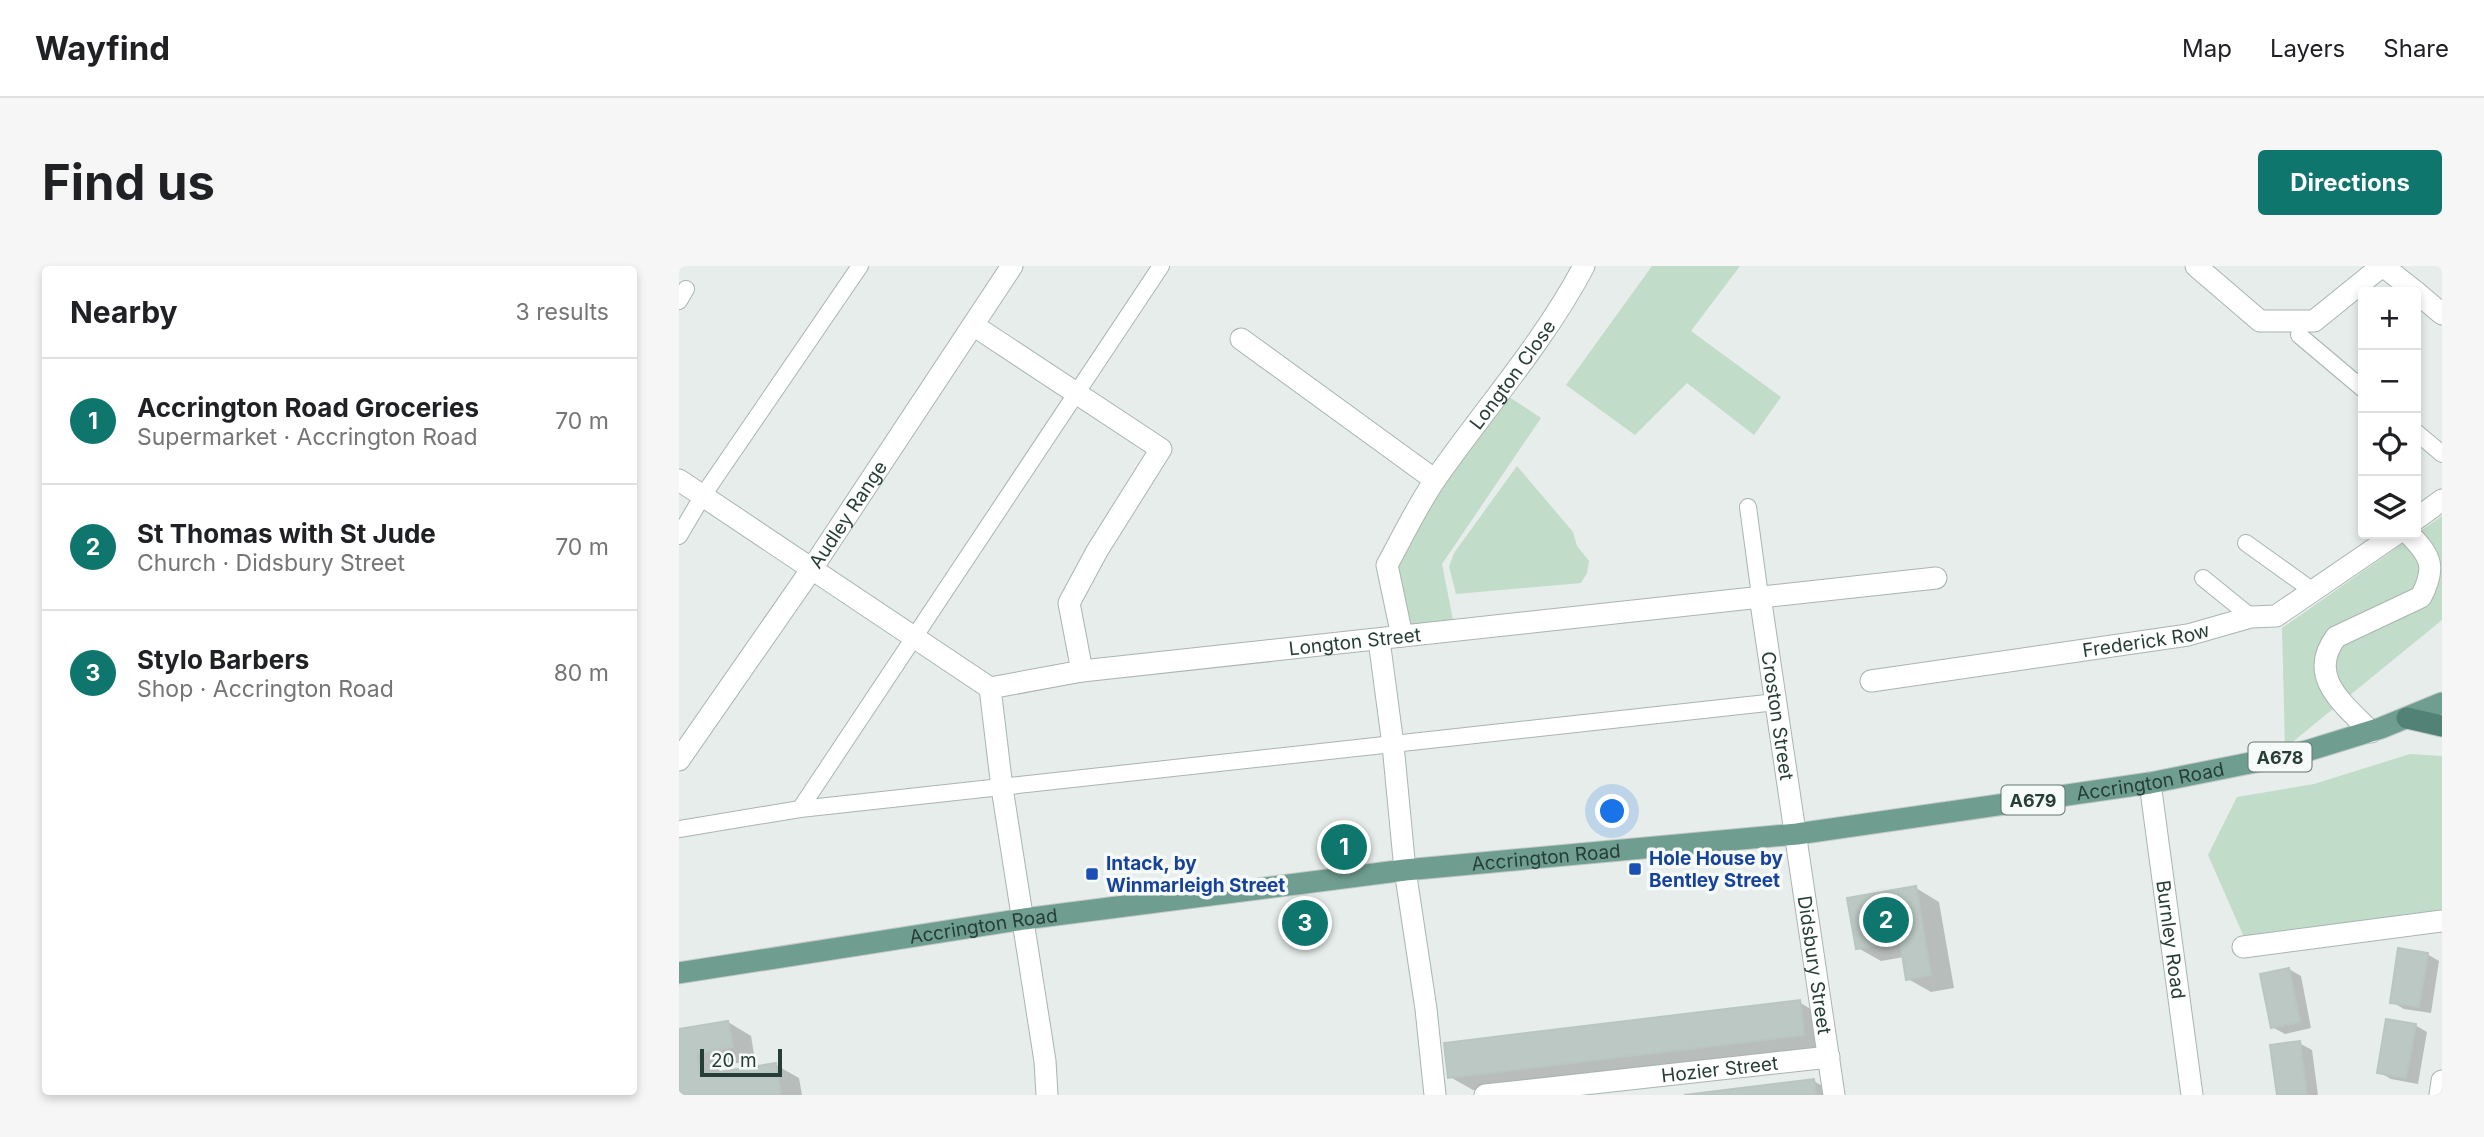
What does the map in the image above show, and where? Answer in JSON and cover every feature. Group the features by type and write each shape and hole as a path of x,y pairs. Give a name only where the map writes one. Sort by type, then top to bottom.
{"highway":[{"path":"2407,718 2442,726"}],"main road":[{"name":"A678","path":"2407,718 2442,703"},
{"name":"Accrington Road","path":"679,973 1024,919 1405,870 1797,834 2150,783 2299,753 2371,732 2407,718"}],"street":[{"name":"Audley Range","path":"679,760 811,570 1011,266"},
{"name":"Longton Close","path":"1402,636 1387,565 1435,480 1522,361 1584,266"},
{"path":"2196,266 2260,321 2314,321 2383,266 2410,287"},
{"path":"2421,296 2442,314"},
{"path":"973,324 1161,449 1097,551 1069,603 1082,671"},
{"path":"1241,340 1435,480"},
{"path":"679,480 990,688 1002,788 1045,1061 1047,1095"},
{"path":"2421,515 2442,500"},
{"name":"Frederick Row","path":"1871,681 2188,635 2251,617 2276,615 2389,539"},
{"path":"2371,732 2331,692 2324,664 2327,649 2336,637 2421,597 2432,568 2421,546 2414,539"},
{"name":"Longton Street","path":"990,688 1082,671 1935,578"},
{"name":"Croston Street","path":"1760,596 1797,834"},
{"path":"1378,640 1393,745 1405,870 1426,1009 1434,1095"},
{"name":"Burnley Road","path":"2150,783 2192,1095"},
{"name":"Didsbury Street","path":"1797,834 1834,1095"},
{"path":"2243,947 2351,942 2442,921"},
{"name":"Hozier Street","path":"1485,1095 1829,1057"},
{"path":"2440,1095 2442,1081"}],"lane":[{"path":"679,536 702,497 860,266"},
{"path":"800,809 1161,266"},
{"path":"2299,335 2358,385"},
{"path":"2421,436 2442,454"},
{"path":"1748,507 1760,596"},
{"path":"2246,543 2313,591"},
{"path":"2203,578 2251,617"},
{"path":"679,830 800,809 1776,702"}],"green space":[{"path":"1652,266 1740,266 1691,331 1781,397 1754,435 1687,383 1635,435 1566,385"},
{"path":"1500,391 1541,418 1442,564 1455,630 1402,636 1387,565"},
{"path":"1517,466 1573,532 1577,546 1589,561 1587,573 1581,583 1456,594 1449,567 1454,553"},
{"path":"2442,516 2442,620 2285,748 2282,628 2409,539 2421,539 2421,531"},
{"path":"2410,754 2442,756 2442,920 2247,944 2208,855 2237,797 2314,784"}],"building":[{"path":"1916,886 1931,975 1906,980 1900,941 1856,949 1847,898"},
{"path":"2398,948 2428,953 2419,1007 2390,1003"},
{"path":"2289,968 2300,1022 2271,1028 2260,974"},
{"path":"1800,1000 1804,1035 1448,1078 1444,1043"},
{"path":"2386,1019 2416,1024 2406,1078 2377,1073"},
{"path":"728,1021 733,1047 697,1053 700,1075 776,1063 781,1095 679,1095 679,1029"},
{"path":"2300,1041 2307,1095 2277,1095 2270,1045"},
{"path":"1814,1079 1816,1095 1684,1095"}],"place":[{"name":"Accrington Road Groceries","path":"1344,847"},
{"name":"Hole House by Bentley Street","path":"1635,869"},
{"name":"Intack, by Winmarleigh Street","path":"1092,874"},
{"name":"St Thomas with St Jude","path":"1886,920"},
{"name":"Stylo Barbers","path":"1305,923"}]}
